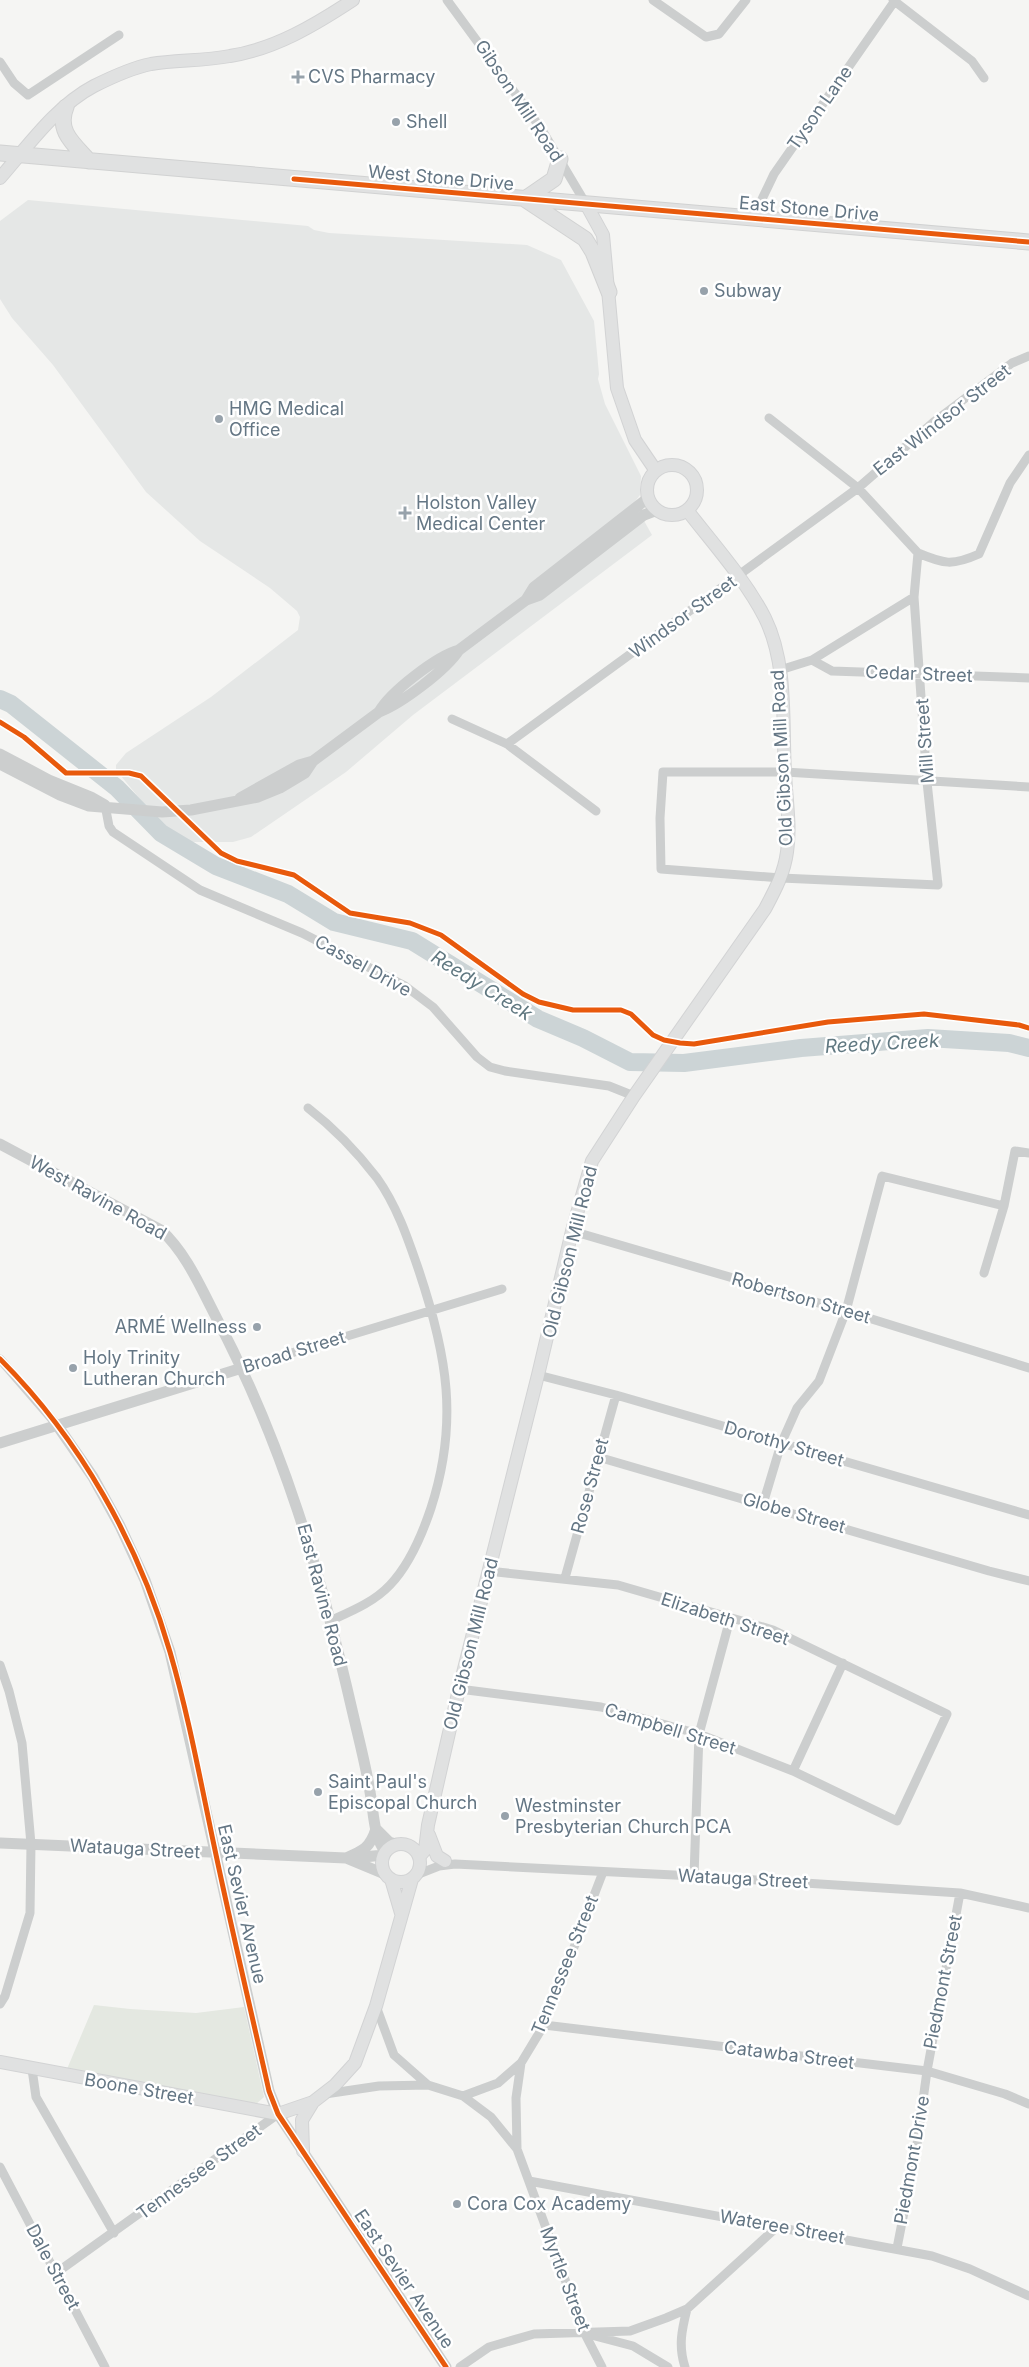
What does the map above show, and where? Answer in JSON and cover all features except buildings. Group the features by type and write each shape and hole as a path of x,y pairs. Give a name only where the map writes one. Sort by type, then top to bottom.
{"highway":[{"path":"66,107 62,117 65,132 89,161"},
{"name":"West Stone Drive","path":"0,153 586,204"},
{"path":"560,159 554,179 525,199 584,239 593,252 609,292"},
{"name":"East Stone Drive","path":"586,204 1029,242"}],"main road":[{"path":"0,178 66,107 92,87 121,73 150,64 230,56 266,47 315,25 353,0"},
{"path":"586,204 603,235 618,388 635,440 656,471"},
{"path":"678,466 691,475 697,489 693,504 687,510 672,515 657,510 648,498 648,484 656,471 663,467 678,466"},
{"name":"Old Gibson Mill Road","path":"419,1858 425,1850 428,1825 459,1689 572,1231 592,1161 634,1096 765,909 782,878 787,852 788,825 780,670 774,644 766,620 738,577 687,510"},
{"path":"401,1913 383,1865 385,1854 403,1845 428,1825 432,1845 437,1856 450,1863"},
{"path":"325,2094 355,2063 376,2006 401,1913 420,1866 415,1850 403,1845"},
{"path":"389,1877 402,1882 414,1877"},
{"name":"Boone Street","path":"0,2062 278,2114"},
{"name":"Tennessee Street","path":"278,2114 313,2102 325,2094"},
{"path":"303,2151 302,2120 313,2102"}],"street":[{"name":"Gibson Mill Road","path":"447,0 542,130 586,204"},
{"path":"653,0 706,37 719,34 746,0"},
{"path":"894,1 972,61 984,78"},
{"name":"Tyson Lane","path":"753,218 774,174 894,1"},
{"path":"0,62 14,83 28,95 119,35"},
{"name":"East Windsor Street","path":"858,488 935,421 1012,364 1029,356"},
{"path":"769,418 858,488 918,553 942,563 960,562 979,554 1010,483 1029,455"},
{"name":"Windsor Street","path":"507,744 858,488"},
{"path":"526,600 534,587 648,498"},
{"path":"0,764 65,797 89,806 110,806 162,812 191,810 239,799 299,765 313,761 379,712 386,699 446,654 459,650 526,600 540,595 644,516 657,510"},
{"path":"780,670 812,660 914,597 918,553"},
{"name":"Mill Street","path":"782,878 938,885 927,782 921,674 914,597"},
{"name":"Cedar Street","path":"812,660 832,671 1029,678"},
{"path":"452,719 507,744 596,811"},
{"path":"0,754 49,780 110,806"},
{"path":"782,878 661,869 660,818 663,772 785,772 1029,787"},
{"name":"Cassel Drive","path":"110,806 109,826 113,832 193,886 316,940 405,986 433,1007 477,1057 490,1067 609,1086 634,1096"},
{"path":"308,1108 327,1123 378,1179 396,1210 432,1309 442,1346 448,1400 446,1453 437,1490 424,1528 410,1557 390,1585 363,1606 332,1620"},
{"name":"West Ravine Road","path":"0,1144 148,1222 166,1235 190,1269 242,1368"},
{"path":"984,1273 1004,1206 1015,1151 1029,1153"},
{"path":"763,1504 781,1444 797,1408 819,1381 846,1311 882,1176 1004,1206"},
{"name":"Robertson Street","path":"572,1231 846,1311 1029,1368"},
{"name":"Broad Street","path":"0,1443 502,1289"},
{"path":"0,1359 58,1425"},
{"name":"East Ravine Road","path":"242,1368 295,1497 332,1620 363,1755 379,1844 385,1854"},
{"name":"Dorothy Street","path":"538,1375 616,1395 1029,1516"},
{"name":"Rose Street","path":"565,1578 616,1395"},
{"name":"East Sevier Avenue","path":"58,1425 93,1477 120,1526 159,1616 181,1695 269,2091 278,2114 446,2367"},
{"name":"Globe Street","path":"598,1457 989,1572 1029,1581"},
{"name":"Elizabeth Street","path":"488,1571 565,1578 618,1586 773,1630 947,1714 897,1821"},
{"path":"694,1876 699,1734 730,1619"},
{"path":"793,1771 843,1663"},
{"path":"0,1665 14,1707 22,1743 31,1844 30,1913 5,1996 0,2004"},
{"name":"Campbell Street","path":"459,1689 601,1707 699,1734 793,1771 897,1821"},
{"path":"346,1858 361,1852 372,1841 376,1829 389,1842 403,1845"},
{"name":"Watauga Street","path":"0,1843 346,1858 389,1877"},
{"path":"346,1858 385,1854"},
{"name":"Watauga Street","path":"419,1858 450,1863 960,1893 1029,1908"},
{"name":"Watauga Street","path":"414,1877 450,1863"},
{"name":"Tennessee Street","path":"325,2094 379,2086 428,2084 463,2096 498,2083 521,2063 544,2025 603,1872"},
{"name":"Piedmont Street","path":"927,2071 960,1893"},
{"path":"376,2006 394,2055 428,2084"},
{"name":"Catawba Street","path":"544,2025 927,2071 1005,2094 1029,2104"},
{"path":"516,2149 516,2098 521,2063"},
{"path":"32,2069 36,2097 114,2233"},
{"name":"Piedmont Drive","path":"896,2248 916,2151 927,2071"},
{"name":"Myrtle Street","path":"463,2096 491,2117 516,2149 585,2334 602,2367"},
{"name":"Tennessee Street","path":"56,2274 278,2114"},
{"name":"Dale Street","path":"0,2167 106,2367"},
{"name":"Wateree Street","path":"528,2181 932,2256 970,2269 1029,2296"},
{"path":"460,2367 489,2347 534,2334 585,2334 630,2331 687,2309 777,2227"},
{"path":"685,2367 681,2356 680,2339 687,2309"},
{"path":"585,2334 633,2346 668,2367"}],"shaded area":[{"name":"Holston Valley Medical Center","path":"28,200 308,226 314,230 329,233 527,245 561,260 594,321 598,379 605,404 641,476 640,495 634,503 652,535 413,715 346,772 251,837 233,842 189,842 174,834 140,799 116,770 116,765 126,753 211,697 298,630 300,617 297,611 270,588 200,541 146,492 53,365 12,318 0,299 0,221"},
{"path":"94,2005 196,2013 244,2007 264,2097 255,2105 67,2069"}],"waterway":[{"name":"Reedy Creek","path":"0,699 11,704 117,788 161,833 216,866 288,894 334,922 412,941 538,1019 583,1038 630,1062 684,1063 801,1048 928,1038 1009,1043 1029,1048"}],"cycle path":[{"path":"294,179 1029,242"},
{"path":"0,722 24,737 66,773 129,773 141,776 221,853 237,861 294,875 350,913 410,923 441,935 523,994 539,1002 573,1010 621,1010 631,1014 653,1035 664,1040 694,1044 828,1022 924,1014 1019,1025 1029,1028"},
{"path":"0,1359 29,1390 81,1458 124,1533 142,1572 157,1612 183,1701 269,2091 278,2114 446,2367"}],"place":[{"name":"CVS Pharmacy","path":"298,77"},
{"name":"Shell","path":"396,122"},
{"name":"Subway","path":"704,291"},
{"name":"HMG Medical Office","path":"219,419"},
{"name":"Holston Valley Medical Center","path":"405,513"},
{"name":"ARMÉ Wellness","path":"257,1327"},
{"name":"Holy Trinity Lutheran Church","path":"73,1368"},
{"name":"Saint Paul's Episcopal Church","path":"318,1792"},
{"name":"Westminster Presbyterian Church PCA","path":"505,1816"},
{"name":"Cora Cox Academy","path":"457,2204"}]}
